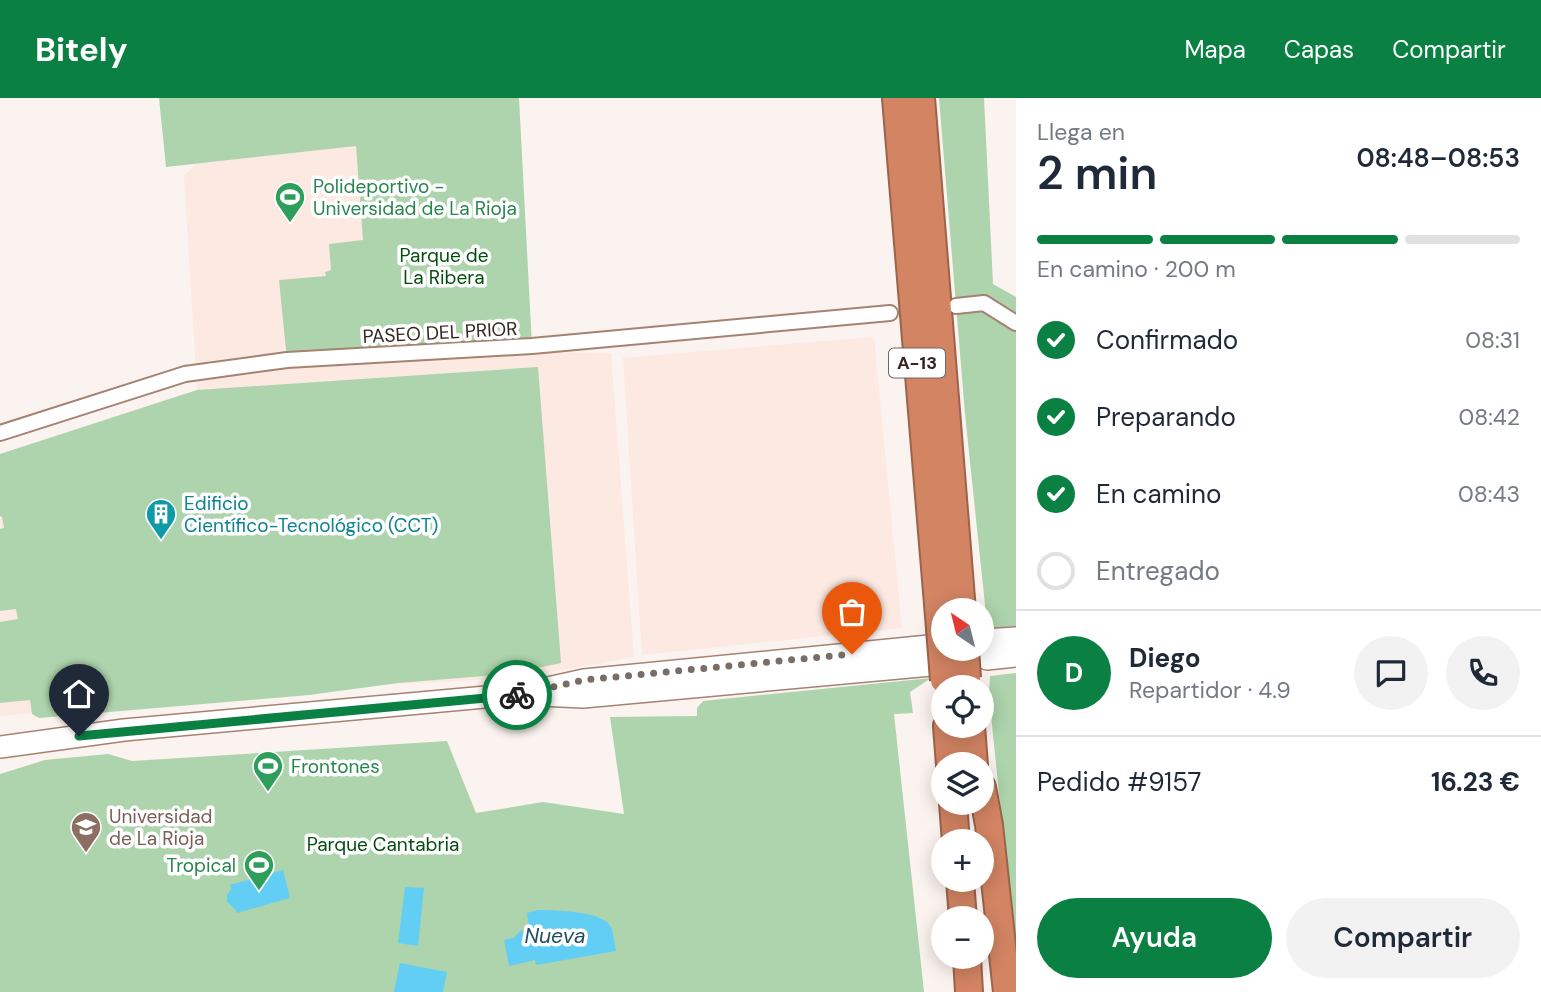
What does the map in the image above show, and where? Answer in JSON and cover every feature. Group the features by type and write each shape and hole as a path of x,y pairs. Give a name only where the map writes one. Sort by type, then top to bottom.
{"highway":[{"name":"A-13","path":"895,98 946,668"},
{"name":"A-13","path":"921,98 961,598"},
{"path":"987,815 1007,992"},
{"path":"985,892 993,992"},
{"path":"953,969 953,992"},
{"path":"968,969 969,992"}],"main road":[{"path":"994,645 1016,638"},
{"path":"994,652 1016,656"},
{"path":"0,747 124,730 519,694 583,697 946,668"}],"street":[{"path":"956,306 984,303 1016,323"},
{"name":"PASEO DEL PRIOR","path":"0,433 185,374 296,359 532,346 890,313"}],"shaded area":[{"path":"376,143 395,361 517,352 611,353 634,657 517,678 364,686 0,716 0,454 197,390 184,175 197,164"},
{"path":"874,337 902,628 642,655 623,358"}],"green space":[{"name":"Parque de La Ribera","path":"159,98 519,98 532,346 287,360 279,280 326,276 325,272 331,270 329,244 363,240 356,146 166,167"},
{"path":"939,98 984,98 993,284 1016,297 1016,628 994,629 994,598 984,598 965,414"},
{"path":"538,367 561,663 509,674 398,683 309,695 39,718 32,714 30,700 0,703 0,622 18,619 16,609 0,611 0,529 4,528 0,516 0,454 197,390"},
{"path":"1016,673 1016,965 993,738 994,676"},
{"name":"Parque Cantabria","path":"931,678 910,692 913,713 894,714 924,992 0,992 0,774 45,760 108,754 132,761 447,741 476,813 543,802 624,814 610,717 697,716 697,708 703,701"}],"water":[{"name":"Tropical","path":"283,870 290,898 237,913 227,902 230,885"},
{"path":"405,887 424,888 418,946 398,943"},
{"name":"Nueva","path":"538,910 575,912 603,920 612,930 616,951 536,965 535,960 509,966 504,940 514,938 520,931 529,928 527,913"},
{"path":"400,963 447,972 443,992 394,992"}],"way so far":[{"path":"517,695 584,680 852,654"}],"place":[{"name":"Polideportivo - Universidad de La Rioja","path":"290,224"},
{"name":"Edificio Científico-Tecnológico (CCT)","path":"161,541"},
{"name":"Frontones","path":"268,793"},
{"name":"Universidad de La Rioja","path":"86,854"},
{"name":"Tropical","path":"259,892"}],"route":[{"path":"79,736 517,695"}]}
